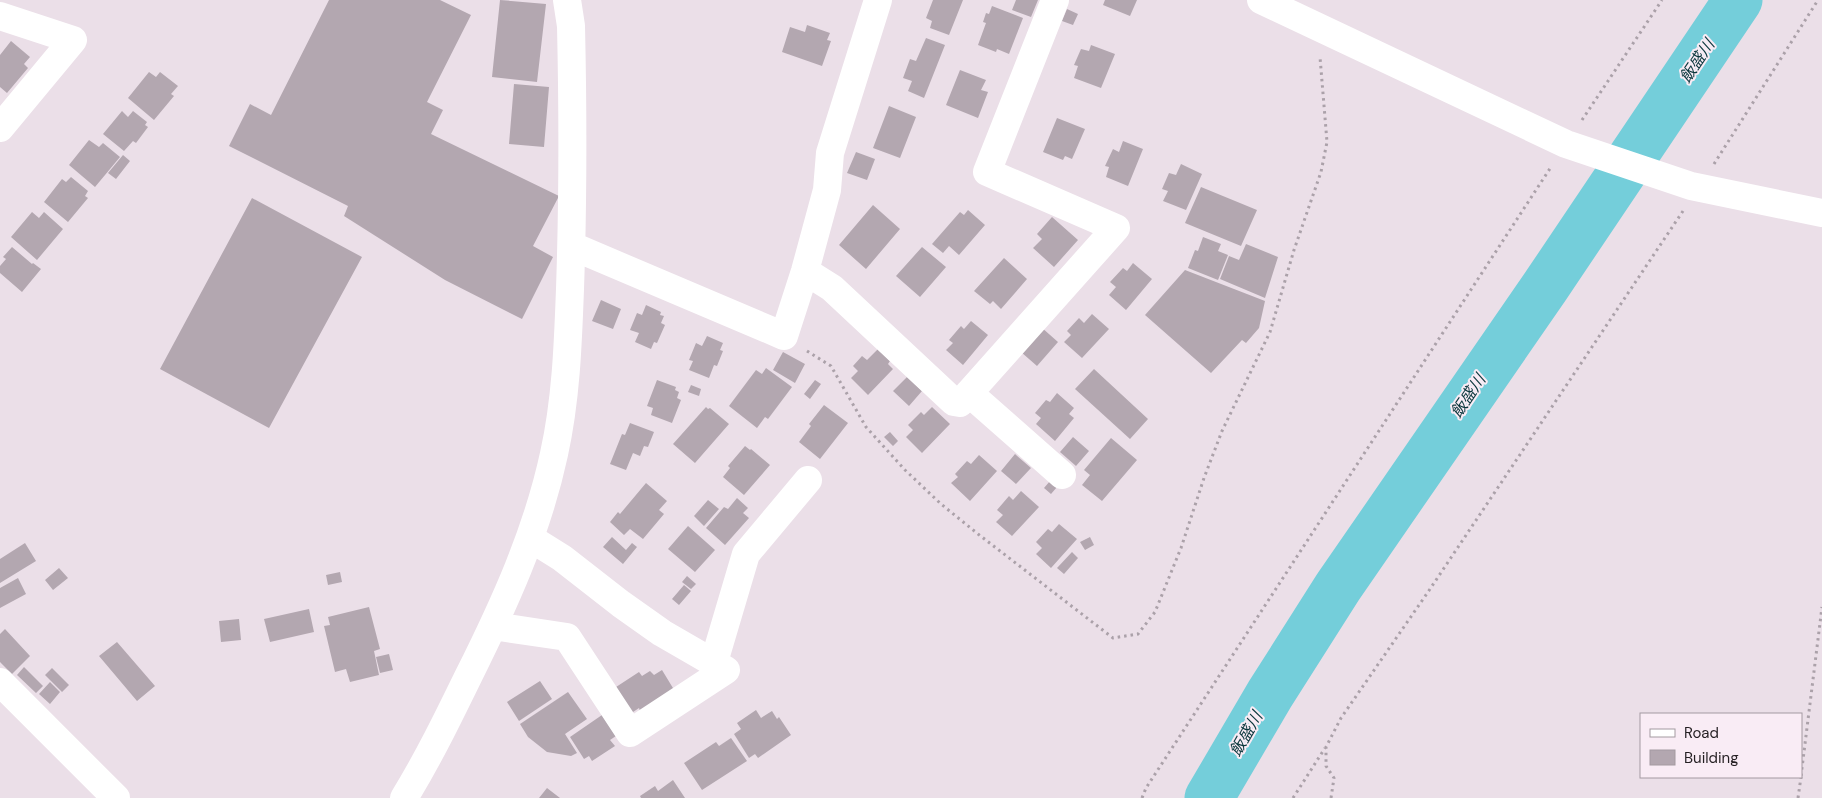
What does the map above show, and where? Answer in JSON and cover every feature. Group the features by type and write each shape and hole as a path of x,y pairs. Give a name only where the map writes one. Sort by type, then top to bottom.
{"street":[{"path":"404,798 422,769 514,580 546,490 555,453 567,363 572,246 572,45 567,0"},
{"path":"572,246 784,336 806,271 827,190 830,153 878,0"},
{"path":"806,271 832,288 954,402 960,403 1116,228 987,172 1055,0"},
{"path":"1261,0 1567,144 1695,187 1822,213"},
{"path":"0,16 73,40 0,128"},
{"path":"969,393 1062,475"},
{"path":"714,662 746,554 808,480"},
{"path":"493,626 567,637 630,734 726,670 662,633 562,558 530,538"},
{"path":"0,682 116,798"}],"path":[{"path":"1142,798 1146,788 1662,0"},
{"path":"1293,798 1326,747 1341,718 1433,584 1818,0"},
{"path":"784,336 831,366 866,427 905,470 941,504 1113,638 1138,634 1155,612 1181,548 1222,431 1270,332 1294,250 1321,172 1327,142 1316,26"},
{"path":"1802,768 1822,607"},
{"path":"1326,747 1326,766 1334,778 1331,798"},
{"path":"1798,798 1801,778"}],"building":[{"path":"329,0 440,0 471,15 427,102 443,110 431,134 559,196 533,246 553,257 522,319 445,280 344,216 348,206 229,146 250,104 271,115"},
{"path":"500,0 546,4 537,82 492,77"},
{"path":"933,0 963,0 949,35 930,28 932,21 926,18"},
{"path":"1016,0 1038,0 1031,17 1012,10"},
{"path":"1105,0 1137,0 1130,16 1103,5"},
{"path":"992,6 1023,18 1009,54 997,49 996,52 978,45 986,23 983,22 986,13 989,14"},
{"path":"1067,9 1078,14 1073,25 1062,21"},
{"path":"807,25 830,33 827,40 831,41 822,66 782,52 790,27 805,32"},
{"path":"926,38 945,45 924,98 908,91 912,81 903,78 910,59 916,61"},
{"path":"11,41 30,57 24,64 28,68 7,93 0,87 0,55"},
{"path":"1091,45 1115,54 1101,88 1074,78 1078,66 1074,65 1081,49 1089,51"},
{"path":"960,70 986,80 981,90 988,92 978,118 946,105"},
{"path":"149,72 156,77 160,72 178,86 171,94 174,96 154,120 128,98"},
{"path":"514,84 549,87 544,147 509,144"},
{"path":"889,106 916,117 900,158 873,148"},
{"path":"122,111 128,117 133,111 147,122 145,125 148,127 136,143 133,141 124,151 103,134"},
{"path":"1057,118 1085,129 1072,159 1065,156 1063,160 1043,152"},
{"path":"89,140 99,147 103,143 120,157 95,187 69,165"},
{"path":"1123,141 1143,149 1128,186 1106,177 1109,167 1105,166 1113,149 1119,152"},
{"path":"856,152 875,159 867,180 847,173"},
{"path":"123,155 130,161 116,179 108,173"},
{"path":"1181,164 1202,174 1186,210 1163,201 1168,191 1162,189 1169,173 1176,175"},
{"path":"71,177 88,191 85,196 88,198 68,222 44,202 62,179 66,182"},
{"path":"1201,187 1257,210 1241,246 1185,223"},
{"path":"252,198 362,257 269,428 160,369"},
{"path":"873,205 900,229 866,269 839,245"},
{"path":"968,210 985,225 959,255 949,246 943,253 932,244 960,212 964,215"},
{"path":"32,212 39,218 44,212 63,229 37,260 11,237"},
{"path":"1052,217 1078,240 1054,267 1033,248 1042,239 1037,234"},
{"path":"1203,237 1221,244 1218,251 1228,255 1218,280 1188,268 1195,250 1198,251"},
{"path":"1246,244 1278,257 1265,298 1220,279 1229,256 1239,260"},
{"path":"12,247 41,269 22,292 0,273 0,266 6,259 3,257"},
{"path":"922,247 946,267 920,297 896,276"},
{"path":"1004,258 1027,279 1001,309 993,301 990,304 974,291"},
{"path":"1133,263 1152,279 1126,310 1109,295 1116,287 1110,282 1123,268 1127,271"},
{"path":"1185,270 1265,301 1259,328 1246,343 1242,340 1211,373 1145,315"},
{"path":"601,300 621,309 613,329 592,321"},
{"path":"646,305 661,312 660,315 664,316 661,323 665,325 657,343 654,342 651,349 635,342 639,333 630,330 637,313 642,315"},
{"path":"1092,314 1109,329 1082,358 1064,342 1071,335 1067,331 1079,318 1084,323"},
{"path":"971,321 988,335 963,365 946,350 953,343 949,340 961,326 964,329"},
{"path":"1041,327 1058,342 1037,366 1021,352"},
{"path":"707,336 723,343 720,350 723,351 717,366 714,365 709,378 689,370 693,361 689,360 696,343 702,346"},
{"path":"878,349 890,361 888,364 893,369 868,395 851,378 858,371 853,366 862,356 867,360"},
{"path":"783,352 805,364 795,383 773,370"},
{"path":"766,368 792,387 768,419 765,417 757,428 729,406 756,370 762,374"},
{"path":"1094,369 1148,419 1130,439 1075,389"},
{"path":"907,377 922,391 909,406 893,391"},
{"path":"657,380 676,387 675,390 679,392 677,398 681,400 672,423 651,415 653,408 647,406"},
{"path":"815,380 821,384 810,399 804,394"},
{"path":"691,385 701,389 699,396 688,392"},
{"path":"1057,393 1074,408 1069,414 1074,418 1055,441 1036,424 1041,418 1035,413 1046,400 1050,402"},
{"path":"824,405 848,423 820,459 799,442 811,426 809,424"},
{"path":"706,407 710,408 729,424 695,463 673,444"},
{"path":"932,407 950,424 922,453 906,437 913,430 908,425 921,412 924,415"},
{"path":"630,423 654,432 648,447 644,446 640,456 633,453 626,470 610,464 622,434 625,435"},
{"path":"890,432 898,441 893,446 884,437"},
{"path":"1073,437 1089,451 1076,466 1060,452"},
{"path":"1111,438 1137,460 1102,501 1082,485 1090,475 1084,470"},
{"path":"745,446 770,465 744,495 723,477 730,468 728,466"},
{"path":"1015,454 1031,468 1016,484 1001,471"},
{"path":"979,455 997,471 970,501 951,483 958,477 955,474 967,461 971,464"},
{"path":"1050,481 1057,487 1051,494 1044,488"},
{"path":"646,483 667,501 659,510 664,514 643,539 630,529 624,535 610,522 618,512 620,514"},
{"path":"1021,491 1039,507 1012,536 996,522 1003,515 997,510 1009,496 1013,500"},
{"path":"737,498 748,508 743,513 749,518 725,545 706,528 724,507 728,509"},
{"path":"708,500 719,509 704,526 694,516"},
{"path":"1059,524 1077,539 1051,568 1036,554 1042,548 1036,542 1048,529 1052,532"},
{"path":"688,526 715,550 695,572 668,549"},
{"path":"612,537 626,550 632,543 637,547 623,564 603,547"},
{"path":"1090,537 1094,545 1085,550 1080,542"},
{"path":"25,543 36,561 0,583 0,559"},
{"path":"1072,552 1078,558 1064,574 1057,568"},
{"path":"59,568 68,578 53,590 45,580"},
{"path":"340,572 342,582 328,585 326,575"},
{"path":"687,576 696,584 691,589 682,582"},
{"path":"18,578 26,594 0,608 0,588"},
{"path":"684,585 691,591 679,605 672,599"},
{"path":"369,607 380,649 374,651 379,675 350,682 346,669 335,672 324,626 330,625 328,617"},
{"path":"309,609 314,632 270,642 264,619"},
{"path":"239,619 241,640 221,642 219,621"},
{"path":"5,629 30,656 12,674 0,662 0,634"},
{"path":"117,642 155,686 137,701 99,656"},
{"path":"389,654 393,670 380,673 376,657"},
{"path":"24,667 43,686 36,693 17,675"},
{"path":"52,668 69,685 62,692 45,675"},
{"path":"662,670 676,693 640,711 639,708 630,714 613,689 639,672 642,676 650,671 654,675"},
{"path":"540,681 552,699 519,721 507,702"},
{"path":"50,682 60,692 50,704 39,694"},
{"path":"568,692 587,719 565,734 577,753 571,756 547,752 528,737 520,724"},
{"path":"756,710 761,718 772,711 777,719 779,717 791,735 758,758 755,754 749,758 734,734 741,729 737,723"},
{"path":"602,715 616,736 610,740 615,746 592,761 589,756 584,759 570,737"},
{"path":"731,738 747,761 702,790 684,763 716,742 719,746"},
{"path":"673,780 685,798 641,798 640,796 655,786 658,791"},
{"path":"547,788 560,798 539,798"}],"waterway":[{"name":"飯盛川","path":"1209,798 1270,694 1338,587 1545,287 1738,0"}]}
